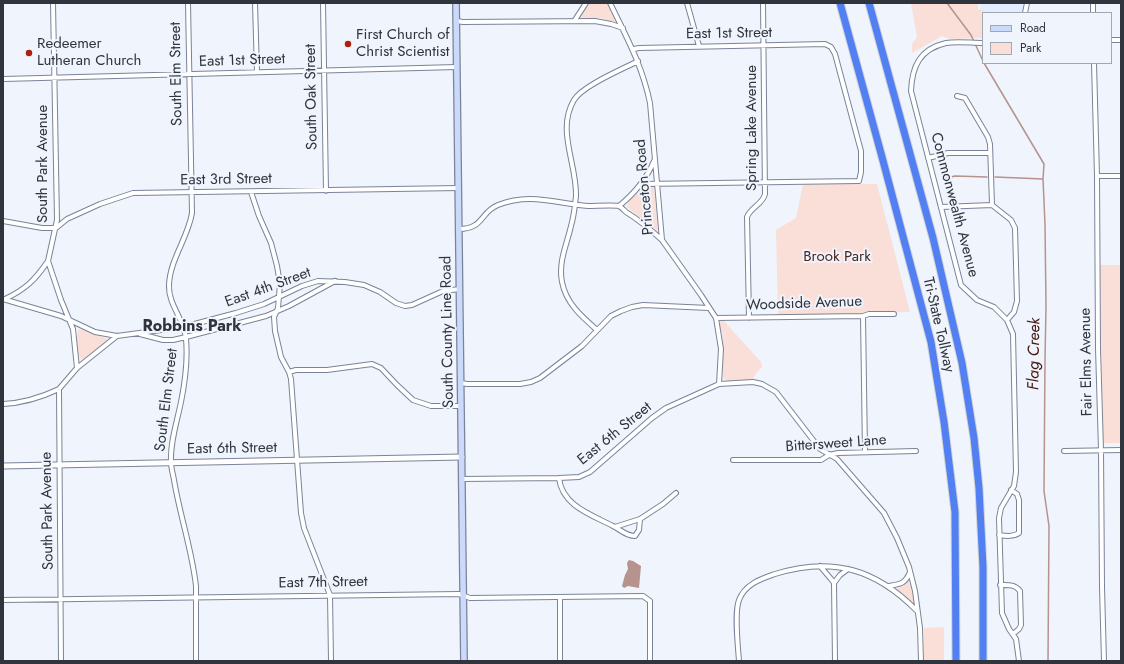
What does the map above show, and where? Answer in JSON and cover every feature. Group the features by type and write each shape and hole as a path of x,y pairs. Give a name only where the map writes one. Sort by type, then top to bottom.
{"highway":[{"name":"Tri-State Tollway","path":"840,3 931,342 944,422 955,512 956,661"},
{"name":"Tri-State Tollway","path":"870,3 934,245 962,364 974,438 980,502 983,567 983,661"}],"main road":[{"name":"South County Line Road","path":"456,3 464,661"}],"street":[{"name":"South Park Avenue","path":"48,261 56,228 57,212 53,3"},
{"name":"South Elm Street","path":"188,3 191,219 175,258 169,284 170,298 186,337 186,364 184,384 174,432 171,462 179,506 192,558 196,586 196,661"},
{"path":"256,3 257,72"},
{"name":"South Oak Street","path":"323,3 326,191"},
{"path":"576,20 586,3"},
{"name":"Princeton Road","path":"610,3 634,49 643,74 650,103 662,240 716,318 721,349 719,384"},
{"path":"687,3 699,46"},
{"name":"Spring Lake Avenue","path":"749,318 747,217 748,214 761,203 764,198 765,182 764,45 762,3"},
{"path":"457,21 576,20 595,21 622,28"},
{"name":"Commonwealth Avenue","path":"982,43 947,43 934,47 923,54 916,64 912,76 911,91 961,285 977,300 994,307 1007,320 1013,334 1016,472 1014,485 1001,508 999,518 999,535 1002,613 1016,639 1019,661"},
{"name":"East 1st Street","path":"634,49 699,46 825,44 831,47 835,54 861,151 861,172 859,181 765,182"},
{"path":"596,330 574,308 568,298 561,280 561,260 572,224 575,204 575,184 567,135 569,112 574,100 580,94 638,61"},
{"name":"Fair Elms Avenue","path":"1094,64 1104,661"},
{"name":"East 1st Street","path":"3,79 457,67"},
{"path":"957,96 965,98 988,137 990,144 992,205"},
{"path":"928,158 948,153 990,153"},
{"path":"619,206 642,184 654,160"},
{"path":"1097,176 1121,176"},
{"path":"642,184 765,182"},
{"name":"East 3rd Street","path":"56,228 67,220 100,204 128,194 458,188"},
{"path":"251,192 275,255 280,284 278,308 275,313 274,322 278,345 291,379 299,499 304,528 330,595 331,661"},
{"path":"459,229 472,228 485,214 497,205 510,201 538,198 575,204 619,206 662,240"},
{"path":"941,207 992,205 1011,220 1015,228 1017,301 1014,312 1007,320"},
{"path":"3,221 42,228 56,228"},
{"path":"3,404 30,401 47,395 59,389 77,368 73,329 61,300 48,261"},
{"name":"East 4th Street","path":"4,299 22,290 29,284 40,273 48,261"},
{"name":"East 4th Street","path":"138,333 164,340 186,337 275,313 336,281"},
{"name":"East 4th Street","path":"4,299 55,314 95,332 117,336 183,327 264,304 310,283 336,281 364,285 405,306 415,304 443,291 460,289"},
{"path":"461,383 520,384 531,382 540,378 582,346 611,316 632,307 643,305 709,308"},
{"name":"Woodside Avenue","path":"716,318 863,316 869,314 894,314"},
{"path":"863,316 865,452"},
{"name":"East 4th Street","path":"77,368 117,336"},
{"path":"289,372 296,370 327,370 372,364 381,368 397,386 413,400 431,406 461,406"},
{"name":"East 6th Street","path":"462,479 579,477 590,472 652,418 666,408 719,384 754,382 762,384 776,392 820,449 829,455"},
{"name":"South Park Avenue","path":"59,389 61,661"},
{"path":"1064,451 1121,450"},
{"name":"Bittersweet Lane","path":"733,460 820,460 829,455 865,452 916,451"},
{"path":"829,455 837,459 884,513 897,538 910,572 915,591 920,628 921,661"},
{"name":"East 6th Street","path":"3,466 462,457"},
{"path":"559,478 563,493 574,505 629,536 635,536 639,530 640,519"},
{"path":"999,535 1010,536 1019,533 1019,500 1017,494 1011,490"},
{"path":"615,527 640,519 663,504 676,493"},
{"path":"739,661 737,616 739,600 747,588 760,579 788,570 819,566 848,569 864,573 888,586 903,597 917,612"},
{"path":"819,566 834,583 835,661"},
{"path":"834,583 840,575 848,569"},
{"path":"888,586 902,584 910,572"},
{"path":"1000,585 1013,585 1020,591 1021,624 1020,629 1013,634"},
{"name":"East 7th Street","path":"3,600 458,594 470,598 644,596 650,601 650,661"},
{"path":"560,597 560,661"}],"shaded area":[{"path":"980,3 1025,3 1023,12 980,13"},
{"path":"629,560 641,566 639,588 628,586 624,588 622,586 628,569 627,563"}],"green space":[{"path":"590,3 608,3 616,21 614,22 601,18 582,18 581,15"},
{"path":"911,3 978,3 978,9 986,11 982,12 982,38 950,39 942,36 912,53 912,44 917,37"},
{"name":"Brook Park","path":"803,184 877,184 910,312 778,315 776,230 796,218"},
{"path":"644,186 653,186 654,188 658,232 627,207 629,201"},
{"path":"1100,265 1121,265 1121,443 1103,443"},
{"path":"721,321 724,321 761,362 762,367 752,380 728,382 723,378 721,340 723,339 719,324"},
{"path":"80,329 108,339 82,360 80,358 77,341 77,333"},
{"path":"909,581 913,595 914,605 896,589"},
{"path":"944,627 944,661 924,661 924,628"}],"waterway":[{"name":"Flag Creek","path":"947,3 971,35 982,59"},
{"name":"Flag Creek","path":"985,64 1044,164 1043,179 1046,306 1044,491 1049,526 1048,661"},
{"path":"943,179 955,176 987,177"},
{"path":"995,177 1043,179"}],"place":[{"name":"First Church of Christ Scientist","path":"348,44"},
{"name":"Redeemer Lutheran Church","path":"29,53"}],"district":[{"name":"Robbins Park","path":"192,327"}]}
